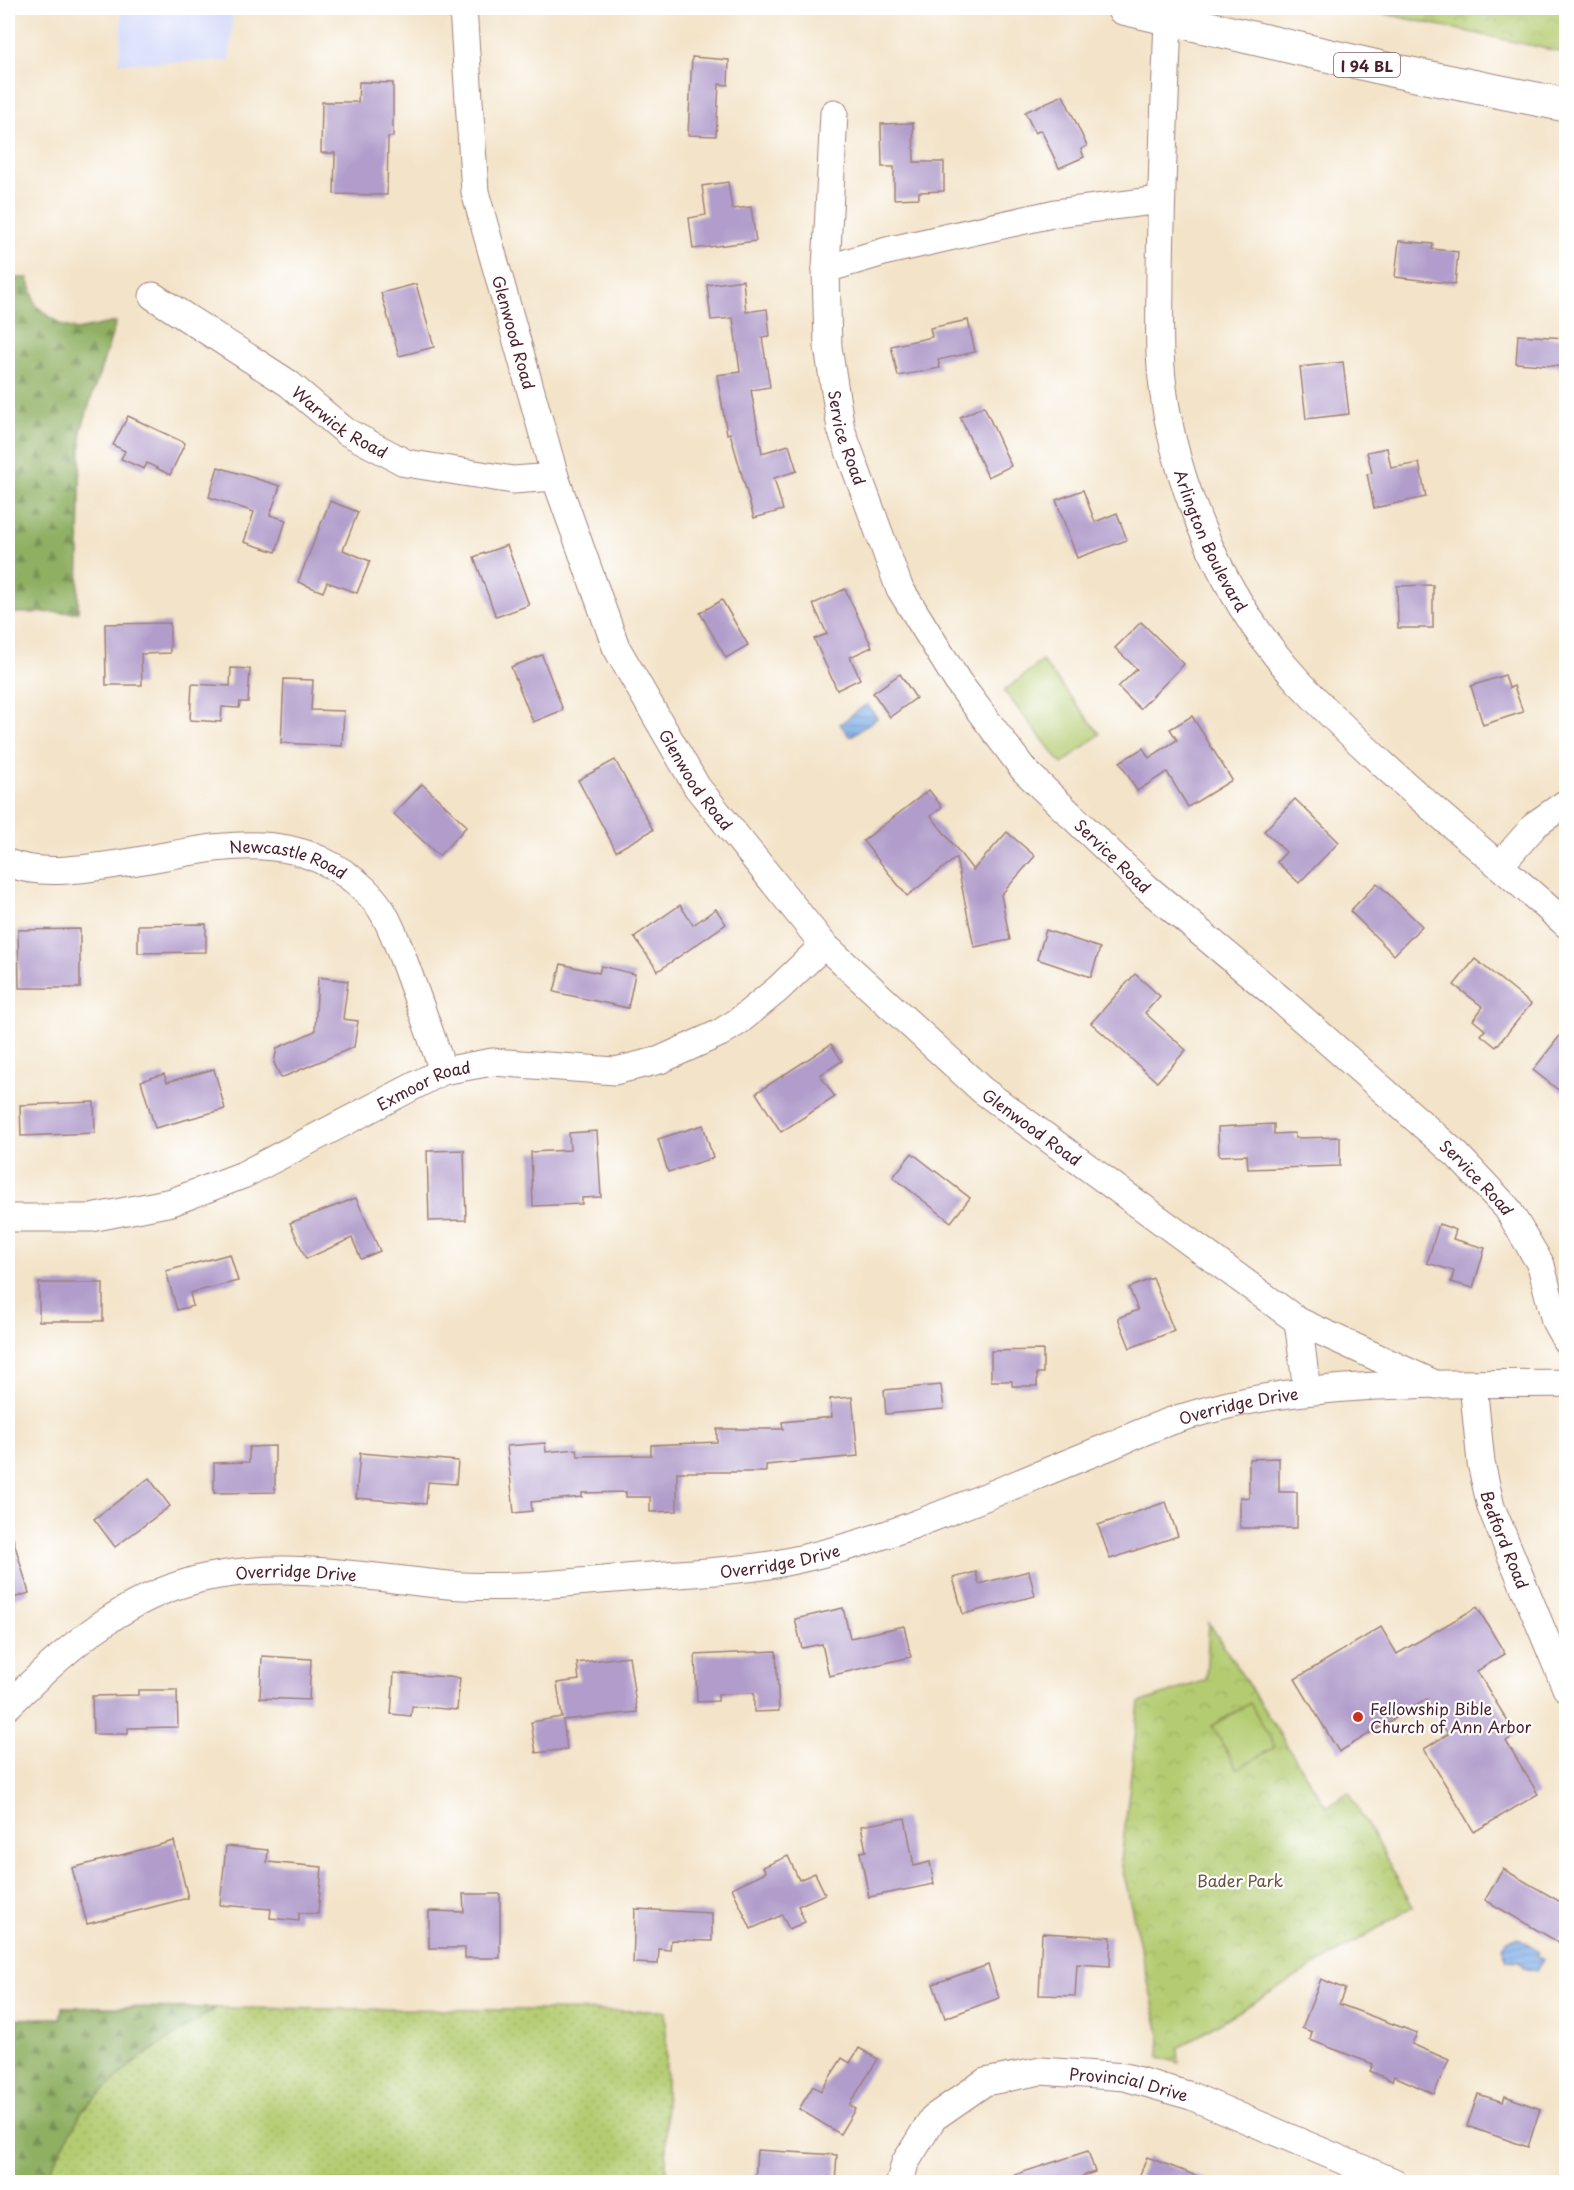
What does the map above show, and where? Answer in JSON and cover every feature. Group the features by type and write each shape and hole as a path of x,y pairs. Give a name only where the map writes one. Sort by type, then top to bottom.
{"main road":[{"name":"I 94 BL","path":"1123,8 1391,70 1566,105"}],"street":[{"name":"Glenwood Road","path":"463,8 475,192 555,477 616,646 697,786 824,945 982,1090 1298,1321 1437,1385"},
{"name":"Arlington Boulevard","path":"1168,19 1161,200 1160,353 1167,412 1181,473 1209,544 1237,598 1297,680 1387,766 1566,924"},
{"name":"Service Road","path":"834,113 826,269 828,346 841,429 899,587 958,682 1024,770 1146,887 1280,999 1457,1155 1500,1200 1541,1265 1555,1321 1566,1341"},
{"path":"826,269 887,251 1056,213 1161,200"},
{"name":"Warwick Road","path":"153,296 288,383 345,431 406,463 513,480 555,477"},
{"path":"1500,865 1536,824 1566,803"},
{"name":"Newcastle Road","path":"8,863 16,867 56,869 100,866 233,847 274,847 304,853 332,865 357,883 380,909 395,937 443,1071"},
{"name":"Exmoor Road","path":"8,1218 91,1218 172,1202 243,1175 443,1071 492,1062 615,1071 660,1060 720,1033 740,1021 824,945"},
{"path":"1298,1321 1306,1391"},
{"name":"Overridge Drive","path":"8,1706 74,1643 120,1611 168,1589 219,1575 293,1570 348,1572 452,1585 552,1584 738,1569 781,1563 884,1536 1183,1417 1259,1398 1306,1391 1437,1385 1566,1383"},
{"name":"Bedford Road","path":"1473,1384 1481,1463 1491,1507 1566,1688"},
{"name":"Provincial Drive","path":"900,2182 905,2163 933,2118 985,2082 1041,2071 1105,2074 1179,2093 1394,2182"}],"shaded area":[{"path":"122,8 233,8 230,61 119,63"}],"green space":[{"path":"1358,8 1566,8 1566,53"},
{"path":"8,278 28,278 36,306 61,325 77,330 116,322 81,430 78,612 8,613"},
{"path":"1042,661 1100,734 1062,764 1004,691"},
{"name":"Bader Park","path":"1209,1623 1326,1807 1349,1792 1413,1907 1178,2048 1179,2063 1159,2057 1160,2034 1121,1862 1139,1703 1206,1680"},
{"path":"1250,1703 1275,1747 1237,1769 1212,1726"},
{"path":"62,2007 666,2011 666,2182 8,2182 8,2019 61,2018"},
{"path":"62,2007 216,2008 134,2062 83,2110 43,2182 8,2182 8,2019 61,2018"}],"water":[{"path":"867,704 877,718 850,737 840,724"},
{"path":"1519,1938 1539,1952 1537,1955 1543,1960 1536,1971 1524,1968 1519,1961 1507,1960 1502,1947 1507,1940"}],"building":[{"path":"692,57 729,60 728,85 719,84 716,136 688,135"},
{"path":"359,82 393,83 393,137 388,137 387,195 334,194 335,153 321,153 322,102 358,102"},
{"path":"1063,95 1087,146 1081,149 1084,157 1059,168 1041,130 1035,133 1025,112"},
{"path":"913,123 914,162 944,162 944,191 919,192 919,198 894,199 894,167 882,167 881,124"},
{"path":"728,182 732,209 751,207 756,241 693,249 689,218 706,215 702,186"},
{"path":"1399,241 1433,244 1432,249 1458,252 1455,284 1395,277"},
{"path":"743,280 746,312 767,309 770,336 762,337 770,387 751,390 762,453 789,445 797,471 774,478 783,510 754,518 730,433 727,434 717,375 740,372 733,318 711,320 707,285"},
{"path":"416,284 434,347 399,356 381,293"},
{"path":"968,320 975,352 938,360 940,368 898,376 891,346 932,337 930,328"},
{"path":"1518,335 1566,338 1566,367 1516,363"},
{"path":"1343,362 1349,414 1306,419 1300,367"},
{"path":"984,406 1011,466 988,477 960,417"},
{"path":"128,416 185,443 170,475 147,463 144,469 121,459 125,451 113,445"},
{"path":"1387,448 1391,468 1419,463 1426,497 1374,508 1367,474 1372,473 1367,452"},
{"path":"218,467 280,486 270,515 286,520 276,552 244,542 254,512 209,497"},
{"path":"1083,490 1095,522 1117,513 1127,540 1077,558 1056,500"},
{"path":"330,501 358,512 343,550 370,561 357,593 327,582 323,592 298,582"},
{"path":"507,545 529,605 496,617 474,557"},
{"path":"1433,585 1433,628 1398,628 1397,586"},
{"path":"845,589 872,647 850,657 860,679 837,690 814,639 827,634 813,604"},
{"path":"722,600 748,645 726,658 700,613"},
{"path":"1141,622 1184,664 1140,709 1118,687 1137,669 1115,648"},
{"path":"170,623 170,653 141,654 142,685 106,685 105,624"},
{"path":"542,655 563,710 533,722 511,667"},
{"path":"231,668 250,669 248,702 240,702 239,708 222,707 221,722 190,720 192,684 230,686"},
{"path":"900,674 916,698 890,717 873,693"},
{"path":"1505,675 1509,688 1514,686 1523,712 1483,725 1471,686"},
{"path":"284,679 313,680 311,710 344,711 342,746 281,743"},
{"path":"1192,716 1232,780 1188,807 1167,772 1137,791 1120,762 1143,748 1149,758 1177,740 1170,729"},
{"path":"615,760 653,830 616,851 578,780"},
{"path":"422,784 467,826 439,856 394,814"},
{"path":"929,790 942,807 931,816 973,870 1007,832 1035,856 1001,895 1010,940 974,947 956,858 907,896 863,841"},
{"path":"1295,799 1339,842 1299,883 1277,862 1286,852 1264,831"},
{"path":"1377,883 1422,926 1394,955 1350,911"},
{"path":"680,905 693,925 716,909 726,924 658,971 634,937"},
{"path":"206,924 206,952 138,953 138,925"},
{"path":"80,929 80,988 19,988 18,930"},
{"path":"1046,930 1100,948 1091,977 1037,959"},
{"path":"1475,959 1531,1004 1496,1047 1481,1035 1485,1030 1473,1020 1483,1007 1454,985"},
{"path":"561,964 599,973 601,966 635,974 628,1008 554,992"},
{"path":"1135,974 1160,996 1145,1013 1186,1050 1157,1082 1091,1023"},
{"path":"318,977 348,981 343,1019 358,1021 354,1047 281,1078 274,1063 277,1048 315,1031"},
{"path":"1566,1028 1566,1096 1533,1070"},
{"path":"831,1044 842,1061 820,1075 835,1097 781,1132 756,1093"},
{"path":"214,1069 225,1109 155,1128 141,1081 164,1074 167,1082"},
{"path":"94,1102 95,1133 21,1136 20,1105"},
{"path":"1274,1124 1274,1134 1295,1133 1295,1138 1340,1137 1340,1166 1248,1169 1247,1155 1219,1156 1218,1127"},
{"path":"703,1125 713,1158 668,1172 658,1139"},
{"path":"597,1131 601,1197 582,1198 582,1204 533,1206 531,1152 570,1150 569,1133"},
{"path":"464,1150 466,1220 429,1221 427,1151"},
{"path":"912,1153 970,1198 951,1222 893,1177"},
{"path":"356,1198 380,1251 361,1259 352,1238 306,1259 290,1223"},
{"path":"1439,1224 1456,1230 1453,1239 1485,1248 1473,1288 1451,1282 1454,1271 1427,1263"},
{"path":"230,1254 238,1281 190,1293 193,1306 177,1310 166,1271"},
{"path":"1153,1278 1174,1331 1130,1348 1118,1318 1138,1310 1129,1288"},
{"path":"39,1283 103,1283 103,1321 39,1321"},
{"path":"1043,1350 1043,1373 1037,1373 1037,1386 1012,1386 1012,1381 991,1381 991,1351"},
{"path":"941,1385 944,1409 886,1414 884,1390"},
{"path":"852,1397 858,1456 766,1465 766,1472 677,1472 677,1511 650,1512 650,1497 626,1497 626,1492 582,1493 582,1497 531,1502 532,1511 514,1513 507,1446 545,1443 546,1452 577,1449 578,1456 651,1455 651,1445 717,1442 717,1429 783,1429 782,1422 832,1417 830,1399"},
{"path":"275,1446 275,1492 214,1493 214,1463 249,1462 249,1447"},
{"path":"360,1453 458,1461 456,1484 428,1482 426,1504 356,1498"},
{"path":"1279,1458 1279,1492 1297,1492 1297,1528 1240,1528 1240,1497 1249,1498 1249,1459"},
{"path":"149,1478 170,1506 115,1547 94,1519"},
{"path":"1166,1502 1178,1536 1110,1559 1098,1525"},
{"path":"12,1535 29,1593 8,1600 8,1536"},
{"path":"1029,1571 1035,1596 963,1614 953,1578 976,1572 979,1584"},
{"name":"Fellowship Bible Church of Ann Arbor","path":"1477,1607 1505,1654 1477,1671 1516,1735 1506,1741 1538,1794 1474,1832 1424,1749 1448,1734 1427,1699 1339,1752 1295,1679 1381,1627 1397,1654"},
{"path":"843,1608 850,1638 904,1626 911,1657 829,1676 822,1644 802,1648 795,1619"},
{"path":"776,1651 779,1711 754,1712 754,1693 718,1694 718,1701 697,1702 695,1655"},
{"path":"262,1656 311,1659 309,1700 260,1698"},
{"path":"629,1656 637,1712 563,1720 567,1749 536,1753 531,1722 562,1717 557,1683 579,1680 577,1663"},
{"path":"394,1673 460,1678 457,1710 412,1706 411,1716 391,1714"},
{"path":"138,1690 177,1690 178,1727 128,1728 128,1734 93,1734 92,1696 138,1695"},
{"path":"905,1818 914,1866 930,1862 934,1884 869,1897 860,1852 866,1851 861,1826"},
{"path":"174,1841 188,1898 87,1924 72,1868"},
{"path":"226,1846 268,1850 267,1862 322,1867 318,1914 299,1913 299,1921 270,1918 271,1909 220,1905"},
{"path":"788,1856 799,1880 815,1873 825,1894 798,1906 805,1922 789,1929 782,1915 751,1929 732,1888 766,1872 763,1867"},
{"path":"1503,1869 1566,1905 1566,1928 1558,1942 1485,1900"},
{"path":"463,1894 500,1894 500,1958 465,1958 465,1948 429,1948 429,1911 464,1912"},
{"path":"635,1909 712,1913 712,1941 671,1940 670,1950 659,1949 658,1964 633,1963"},
{"path":"1042,1933 1111,1937 1110,1966 1077,1964 1075,1996 1039,1995"},
{"path":"988,1965 999,1998 945,2018 933,1984"},
{"path":"1321,1979 1345,1989 1339,2004 1417,2033 1412,2044 1449,2060 1434,2094 1394,2076 1392,2081 1370,2071 1373,2064 1310,2040 1312,2032 1302,2028"},
{"path":"859,2048 878,2059 849,2105 855,2109 840,2134 799,2109 813,2086 821,2091 842,2058 850,2063"},
{"path":"1478,2094 1503,2102 1505,2096 1540,2109 1528,2147 1467,2126"},
{"path":"757,2150 837,2155 835,2182 755,2182"},
{"path":"1088,2151 1095,2172 1082,2176 1084,2182 1002,2182 1002,2179"},
{"path":"1147,2157 1210,2181 1210,2182 1137,2182"}],"place":[{"name":"Fellowship Bible Church of Ann Arbor","path":"1358,1717"}]}
